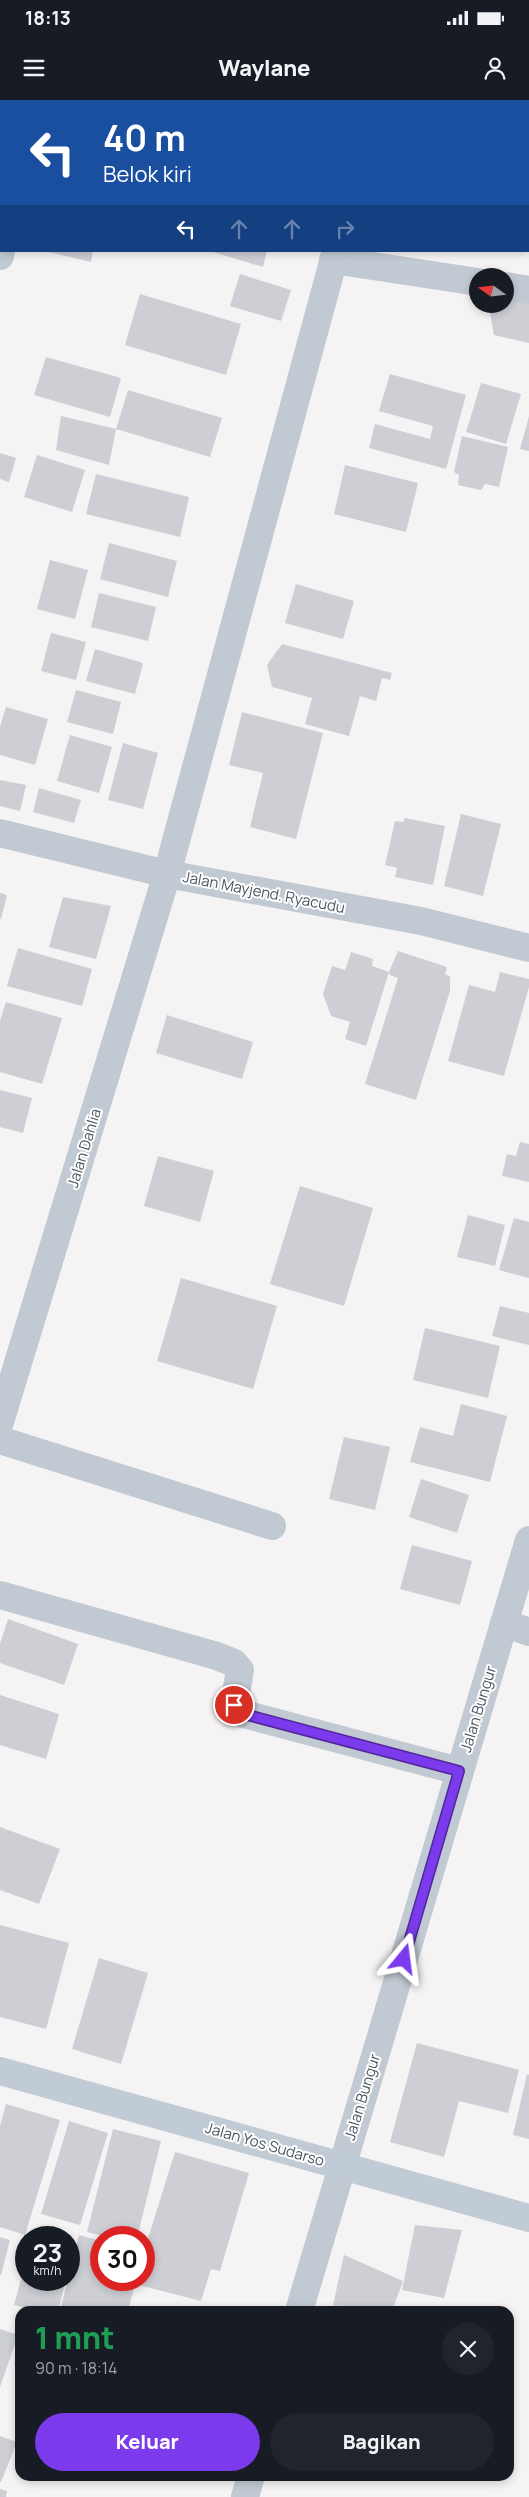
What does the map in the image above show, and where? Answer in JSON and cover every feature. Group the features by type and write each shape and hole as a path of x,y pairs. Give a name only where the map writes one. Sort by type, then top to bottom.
{"street":[{"path":"335,256 469,280"},
{"name":"Jalan Dahlia","path":"0,1422 167,874 335,256"},
{"path":"514,288 529,290"},
{"name":"Jalan Mayjend. Ryacudu","path":"0,833 167,874 421,921 529,948"},
{"path":"0,1440 272,1526"},
{"name":"Jalan Bungur","path":"300,2306 459,1771 517,1627 529,1540"},
{"path":"0,1595 217,1656 234,1663 240,1670 234,1705 240,1713 459,1771"},
{"name":"Jalan Yos Sudarso","path":"0,2071 529,2218"},
{"path":"245,2497 250,2481"}],"building":[{"path":"49,252 93,252 91,262"},
{"path":"213,252 267,252 263,267"},
{"path":"240,274 291,290 281,321 230,306"},
{"path":"514,292 529,295 529,343 494,335 490,313 514,313"},
{"path":"140,294 241,324 226,375 125,345"},
{"path":"46,357 121,378 110,417 34,395"},
{"path":"390,374 466,395 446,469 369,448 375,424 430,439 433,426 379,411"},
{"path":"481,383 521,394 506,444 466,432"},
{"path":"128,390 222,418 210,457 116,429"},
{"path":"61,416 116,429 109,465 56,450"},
{"path":"529,416 529,451 520,449"},
{"path":"462,436 508,447 499,487 485,484 481,490 458,485 459,475 454,472"},
{"path":"0,453 16,458 9,482 0,479"},
{"path":"37,455 85,470 72,512 24,497"},
{"path":"345,465 418,483 406,532 334,514"},
{"path":"96,474 189,497 180,537 86,514"},
{"path":"109,543 177,561 168,597 100,579"},
{"path":"50,560 88,570 75,619 37,609"},
{"path":"296,584 354,601 343,639 285,623"},
{"path":"99,593 156,607 148,641 91,627"},
{"path":"51,633 86,642 76,680 41,671"},
{"path":"282,644 392,673 390,680 382,678 376,701 360,696 349,736 305,724 312,698 272,687 267,665"},
{"path":"95,649 143,663 135,694 86,681"},
{"path":"76,690 121,702 113,734 67,722"},
{"path":"6,707 48,719 35,765 0,755 0,727"},
{"path":"242,712 323,733 296,839 250,827 263,773 229,765"},
{"path":"70,735 112,747 99,793 57,781"},
{"path":"123,743 158,753 143,809 108,800"},
{"path":"0,780 26,785 20,811 0,806"},
{"path":"39,788 81,800 74,823 33,812"},
{"path":"461,814 501,824 483,896 444,886"},
{"path":"405,818 445,826 433,885 395,877 397,868 385,865 395,821 403,822"},
{"path":"0,893 7,895 1,919 0,919"},
{"path":"63,897 111,906 96,959 49,947"},
{"path":"18,948 92,969 82,1006 7,986"},
{"path":"398,951 447,967 445,974 450,977 450,991 416,1100 365,1084 398,978 390,975 389,972"},
{"path":"351,952 373,959 372,966 389,972 366,1046 345,1039 350,1022 331,1016 323,994 332,966 345,970"},
{"path":"500,972 529,979 529,987 504,1076 448,1061 469,985 495,992"},
{"path":"6,1002 62,1018 42,1084 0,1072 0,1021"},
{"path":"167,1015 253,1042 242,1079 156,1053"},
{"path":"0,1090 32,1098 23,1133 0,1127"},
{"path":"520,1142 529,1144 529,1182 502,1176 507,1154 516,1156"},
{"path":"158,1156 214,1171 200,1222 144,1206"},
{"path":"300,1186 373,1208 344,1306 270,1284"},
{"path":"468,1215 505,1225 495,1266 457,1257"},
{"path":"514,1218 529,1222 529,1278 499,1270"},
{"path":"181,1278 277,1306 253,1389 157,1361"},
{"path":"500,1306 529,1313 529,1345 492,1336"},
{"path":"425,1328 500,1346 488,1398 413,1380"},
{"path":"461,1404 507,1416 490,1482 410,1462 420,1427 453,1436"},
{"path":"344,1437 390,1447 375,1510 329,1499"},
{"path":"421,1479 469,1495 457,1533 409,1517"},
{"path":"412,1545 472,1561 460,1605 400,1589"},
{"path":"8,1619 78,1644 64,1685 0,1663 0,1644"},
{"path":"0,1695 59,1714 46,1759 0,1745"},
{"path":"0,1827 60,1849 39,1904 0,1890"},
{"path":"0,1925 69,1943 46,2029 0,2017"},
{"path":"99,1958 148,1973 121,2064 72,2049"},
{"path":"417,2043 519,2070 508,2113 459,2101 444,2157 390,2142"},
{"path":"527,2074 529,2075 529,2139 513,2135"},
{"path":"6,2104 60,2120 28,2226 15,2226 15,2232 0,2227 0,2126"},
{"path":"69,2121 108,2133 80,2225 41,2214"},
{"path":"113,2129 161,2141 140,2226 90,2226 90,2233 87,2232"},
{"path":"175,2152 249,2173 220,2271 211,2269 201,2301 155,2289 155,2226 152,2226"},
{"path":"415,2225 462,2230 444,2298 402,2290"},
{"path":"80,2235 90,2238 90,2291 133,2291 129,2306 61,2306 65,2291 80,2291"},
{"path":"0,2237 10,2240 1,2275 0,2275"},
{"path":"344,2255 403,2281 394,2306 333,2305"},
{"path":"18,2291 63,2291 59,2306 14,2305"},
{"path":"0,2329 15,2334 15,2344 0,2387"},
{"path":"0,2436 15,2441 15,2447 0,2482"},
{"path":"0,2489 7,2491 6,2497 0,2497"}],"route":[{"path":"234,1705 240,1713 459,1771 404,1959"}]}
